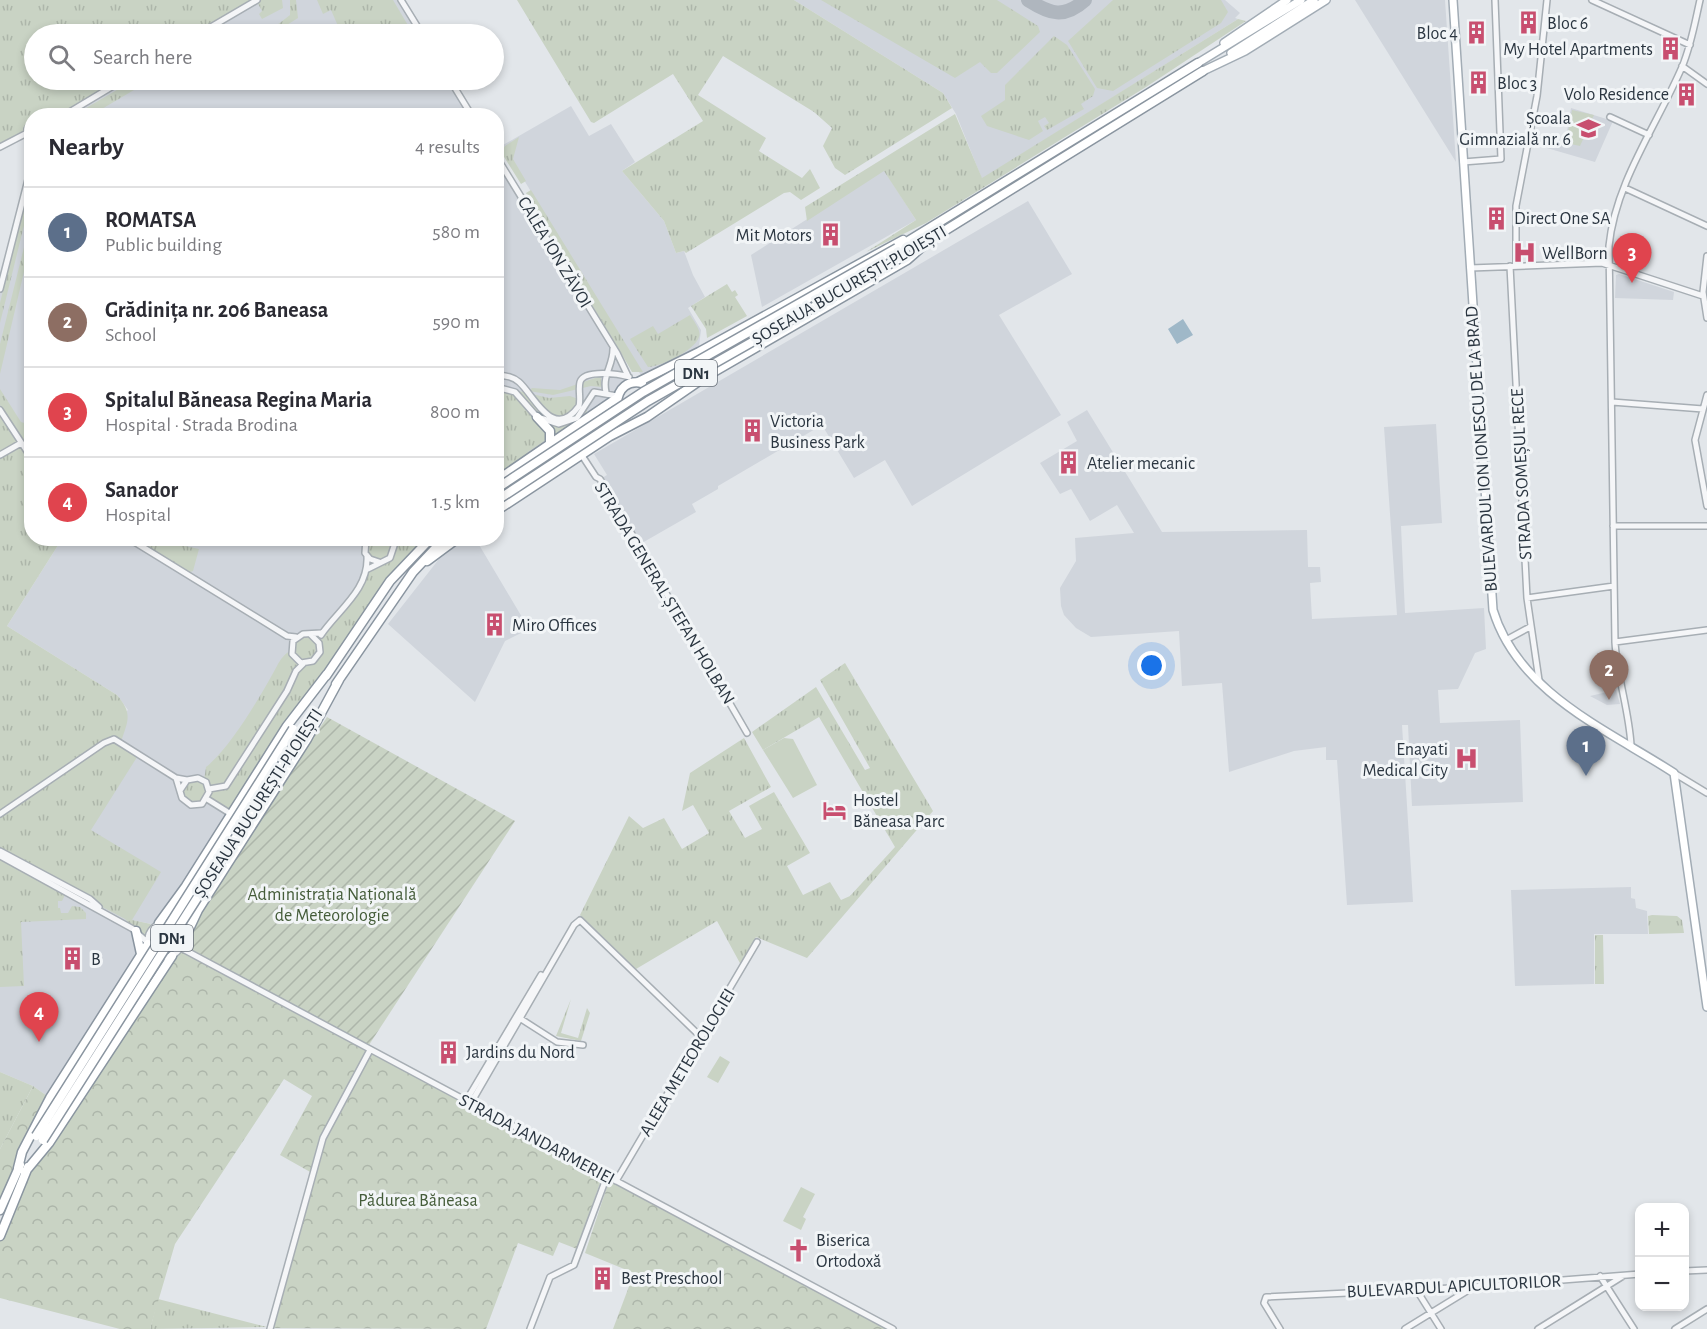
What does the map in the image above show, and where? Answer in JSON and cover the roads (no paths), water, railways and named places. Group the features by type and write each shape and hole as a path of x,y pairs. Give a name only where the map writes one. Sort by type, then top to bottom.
{"highway":[{"name":"ȘOSEAUA BUCUREȘTI-PLOIEȘTI","path":"504,484 643,392 897,248 1201,67"},
{"name":"ȘOSEAUA BUCUREȘTI-PLOIEȘTI","path":"504,496 640,405 902,257 1201,67"},
{"name":"DN1","path":"504,476 550,444 634,380 683,360 897,242 925,231"},
{"name":"DN1","path":"504,506 581,454 652,413 705,376 899,265 931,239"},
{"name":"DN1","path":"634,380 649,387 654,393 656,402 652,413"},
{"path":"612,396 622,415 638,421"},
{"path":"537,417 550,431 550,444"},
{"name":"DN1","path":"410,559 418,546"},
{"name":"ȘOSEAUA BUCUREȘTI-PLOIEȘTI","path":"0,1210 7,1192 327,674 383,589 423,546"},
{"name":"ȘOSEAUA BUCUREȘTI-PLOIEȘTI","path":"40,1138 301,735 417,567 438,546"},
{"name":"DN1","path":"417,567 447,546"},
{"path":"159,923 186,886 288,726 327,674"},
{"path":"182,945 193,918 307,739 339,680"},
{"path":"135,930 141,954"},
{"path":"22,1170 22,1152 50,1098 148,944"},
{"path":"22,1170 49,1143 172,956"},
{"name":"ȘOSEAUA BUCUREȘTI-PLOIEȘTI","path":"0,1236 22,1170"}],"main road":[{"name":"ȘOSEAUA BUCUREȘTI-PLOIEȘTI","path":"1201,67 1279,3 1287,0"},
{"name":"ȘOSEAUA BUCUREȘTI-PLOIEȘTI","path":"1201,67 1301,0"},
{"name":"ȘOSEAUA BUCUREȘTI-PLOIEȘTI","path":"1201,67 1314,0"},
{"name":"ȘOSEAUA BUCUREȘTI-PLOIEȘTI","path":"1201,67 1245,51 1326,0"},
{"name":"BULEVARDUL ION IONESCU DE LA BRAD","path":"1453,0 1491,599 1496,621 1506,640 1539,682 1566,704 1674,773"},
{"path":"1674,773 1707,1007"}],"street":[{"path":"216,24 257,0"},
{"path":"401,0 416,24"},
{"path":"1463,162 1501,159 1495,0"},
{"name":"STRADA SOMEȘUL RECE","path":"1539,682 1527,598 1513,266 1516,206 1537,96 1546,0"},
{"path":"1592,0 1690,45"},
{"path":"1631,745 1629,717 1618,673 1615,642 1609,264 1611,231 1625,188 1682,66 1690,45 1700,0"},
{"path":"1682,66 1707,84"},
{"path":"76,108 106,90"},
{"path":"456,90 467,108"},
{"path":"1610,117 1649,135"},
{"path":"0,147 24,135"},
{"path":"14,141 24,140"},
{"name":"CALEA ION ZĂVOI","path":"504,169 634,380"},
{"path":"1625,188 1707,226"},
{"path":"0,289 24,195"},
{"path":"1707,256 1703,296 1707,318"},
{"path":"1470,268 1609,264 1703,296"},
{"path":"504,389 515,392 537,417 553,423 568,422 582,412 594,392 612,396 605,373 612,359 612,347"},
{"path":"504,376 512,377 522,385 540,409 552,417 561,418 572,413 579,406 581,380 605,373 634,380"},
{"path":"1707,395 1695,448 1707,506"},
{"path":"1612,402 1703,409"},
{"path":"0,410 24,447"},
{"path":"0,454 21,443"},
{"name":"STRADA GENERAL ȘTEFAN HOLBAN","path":"581,454 596,477 600,479 747,733"},
{"path":"1613,526 1707,526"},
{"path":"141,546 287,636 321,633"},
{"path":"209,789 226,786 287,691 296,671 304,663 313,661 318,656 321,633 351,600 368,568 364,546"},
{"path":"368,568 392,554 394,546"},
{"path":"367,556 379,562"},
{"path":"1527,598 1614,586"},
{"path":"1506,640 1530,627"},
{"path":"1615,642 1707,630"},
{"path":"311,635 319,643"},
{"path":"287,636 296,660 296,671"},
{"path":"291,645 296,637"},
{"path":"296,660 304,663"},
{"path":"0,814 111,740 121,742 176,778 201,779 209,789 207,799 197,806 191,805 182,798 176,778"},
{"name":"BULEVARDUL ION IONESCU DE LA BRAD","path":"1674,773 1707,793"},
{"path":"181,789 187,780"},
{"path":"207,799 231,814"},
{"path":"0,851 90,899 106,914"},
{"path":"0,856 135,930 148,944"},
{"path":"469,1102 521,1019 574,925 580,920 701,1037"},
{"name":"DN1","path":"159,923 169,923 178,928 182,945 172,956 160,957 148,944 150,932 159,923"},
{"path":"135,930 150,932"},
{"name":"ALEEA METEOROLOGIEI","path":"616,1181 757,942"},
{"name":"STRADA JANDARMERIEI","path":"182,945 370,1050 893,1329"},
{"path":"469,1102 541,975"},
{"path":"521,1019 555,1040 569,1045 583,1045"},
{"path":"270,1329 323,1138 370,1050"},
{"path":"530,1329 548,1280 574,1265 607,1176"},
{"path":"0,1203 7,1192"},
{"path":"1689,1271 1707,1270"},
{"name":"BULEVARDUL APICULTORILOR","path":"1280,1329 1264,1303 1264,1299 1269,1296 1472,1287 1635,1274"},
{"path":"1538,1329 1624,1275"},
{"path":"1600,1276 1634,1329"},
{"path":"1405,1329 1472,1287"},
{"path":"1416,1289 1441,1329"},
{"path":"1675,1329 1707,1309"}],"water":[{"path":"1183,319 1193,335 1177,344 1168,329"}],"place":[{"name":"Bloc 6","path":"1529,23"},
{"name":"Bloc 4","path":"1476,33"},
{"name":"My Hotel Apartments","path":"1671,49"},
{"name":"Bloc 3","path":"1479,83"},
{"name":"Volo Residence","path":"1687,94"},
{"name":"Școala Gimnazială nr. 6","path":"1589,128"},
{"name":"Direct One SA","path":"1496,218"},
{"name":"Mit Motors","path":"830,235"},
{"name":"WellBorn","path":"1524,253"},
{"name":"Spitalul Băneasa Regina Maria","path":"1632,283"},
{"name":"Victoria Business Park","path":"752,431"},
{"name":"Atelier mecanic","path":"1069,463"},
{"name":"Miro Offices","path":"494,625"},
{"name":"Grădinița nr. 206 Baneasa","path":"1609,700"},
{"name":"Enayati Medical City","path":"1466,759"},
{"name":"ROMATSA","path":"1586,776"},
{"name":"Hostel Băneasa Parc","path":"835,810"},
{"name":"B","path":"73,959"},
{"name":"Sanador","path":"39,1042"},
{"name":"Jardins du Nord","path":"448,1052"},
{"name":"Biserica Ortodoxă","path":"798,1250"},
{"name":"Best Preschool","path":"603,1278"}],"park label":[{"name":"Administrația Națională de Meteorologie","path":"332,904"},
{"name":"Pădurea Băneasa","path":"418,1200"}]}
